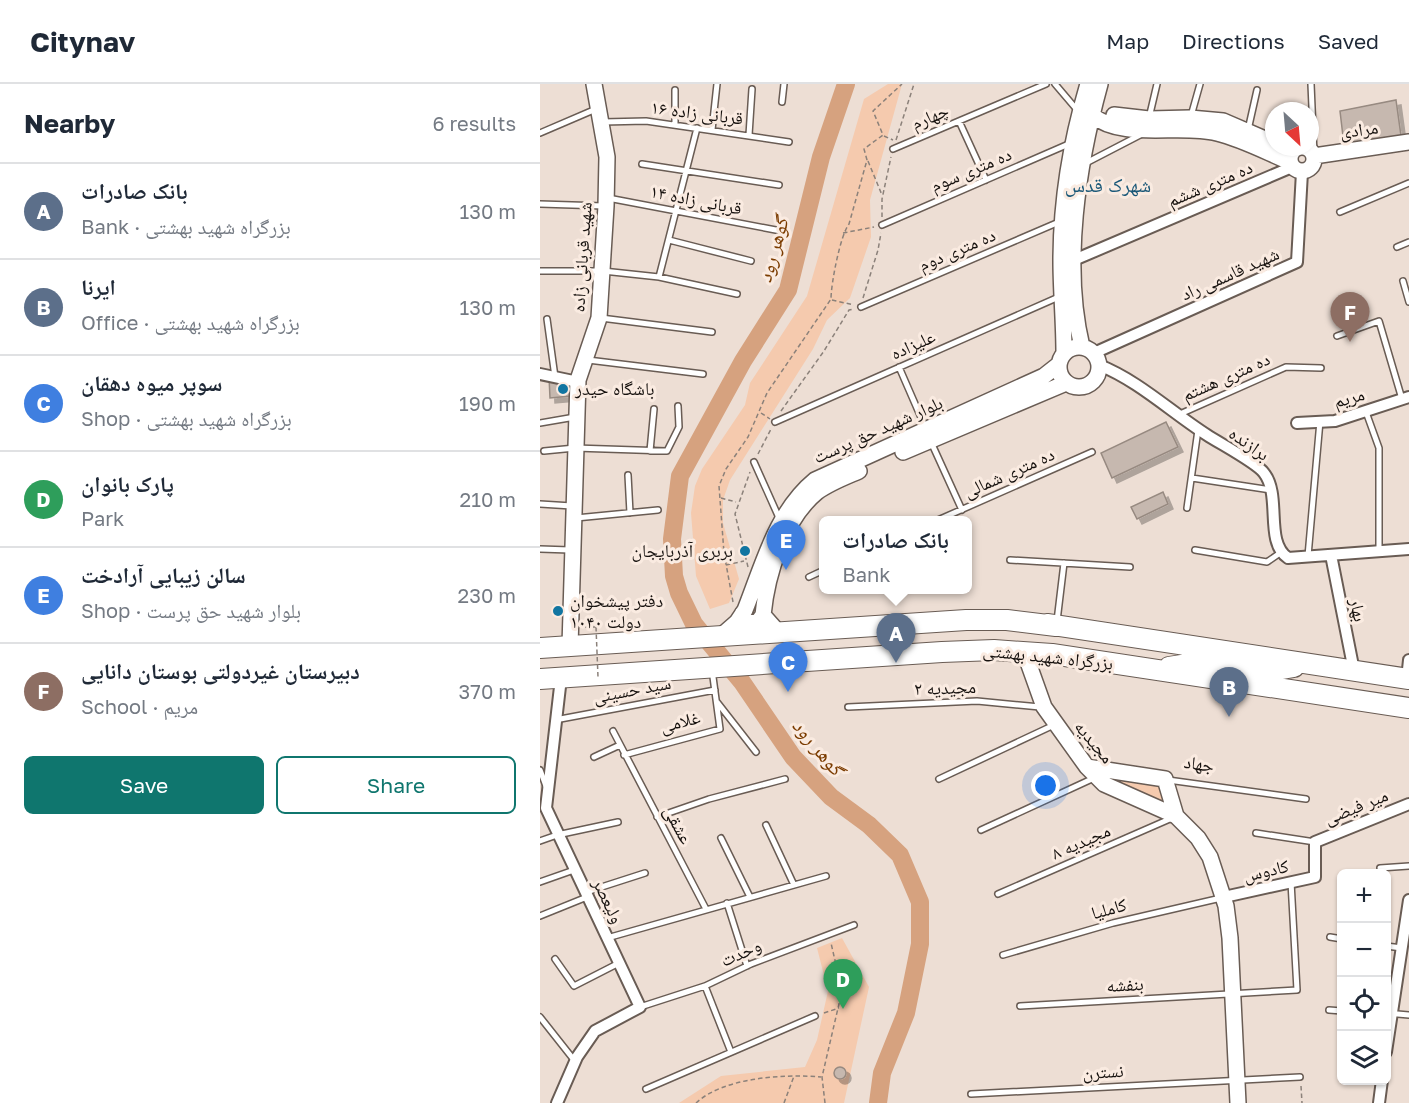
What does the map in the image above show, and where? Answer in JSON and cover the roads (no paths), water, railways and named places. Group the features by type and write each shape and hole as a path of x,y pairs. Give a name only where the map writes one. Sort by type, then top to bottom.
{"highway":[{"name":"بزرگراه شهید بهشتی","path":"540,648 721,636 740,619 778,632 974,620 1051,625 1409,708"},
{"name":"بزرگراه شهید بهشتی","path":"540,679 710,671 774,663 960,650 1024,651 1155,670 1308,664 1354,671 1408,673"}],"street":[{"name":"شهید قربانی زاده","path":"570,646 578,382 599,318 606,202 607,158 594,84"},
{"path":"1088,84 1085,114 1083,165 1070,220 1074,260 1075,318 1099,372 1091,383 1079,387 1066,383 1062,378 1061,359 1063,295 1070,220 1072,142 1085,114 1100,84"},
{"path":"1085,114 1099,121 1149,125 1222,121 1265,139"},
{"path":"1189,123 1292,160 1309,170 1314,164 1314,156"},
{"name":"مرادی","path":"1319,155 1409,142"},
{"name":"ده متری ششم","path":"1074,260 1292,160"},
{"name":"شهید قاسمی راد","path":"1092,355 1297,262 1292,160"},
{"path":"1061,359 1076,346 1092,355"},
{"name":"برازنده","path":"1092,355 1198,430 1264,472 1271,490 1276,543 1280,553"},
{"name":"بلوار شهید حق پرست","path":"763,615 767,592 784,539 805,504 818,491 1044,376 1061,359"},
{"path":"540,374 578,382"},
{"name":"بلوار شهید حق پرست","path":"740,619 781,521 802,490 814,480 1066,383"},
{"name":"مریم","path":"1297,423 1335,421 1406,398"},
{"path":"1280,553 1288,558 1409,549"},
{"name":"بهار","path":"1331,555 1354,671"},
{"path":"740,619 751,624 757,623 763,615 778,632"},
{"name":"مجیدیه","path":"1024,651 1044,707 1054,725 1092,771 1104,784 1176,816"},
{"name":"ولیعصر","path":"561,678 543,803 640,1007"},
{"name":"جهاد","path":"1092,771 1165,779"},
{"path":"1165,779 1176,816 1198,838 1210,857 1224,897 1230,938 1238,1103"},
{"name":"میر فیضی","path":"1315,877 1315,842 1409,804"},
{"name":"کادوس","path":"1224,897 1315,877"},
{"path":"1391,1005 1405,949 1409,900"},
{"path":"557,1103 575,1062 595,1031 640,1007"},
{"path":"1379,1103 1381,1085"}],"lane":[{"path":"712,130 717,84"},
{"path":"782,102 784,84"},
{"name":"چهارم","path":"893,149 1046,84"},
{"path":"1055,84 1085,114"},
{"path":"1083,165 1149,125 1157,84"},
{"path":"1189,123 1200,84"},
{"path":"1311,84 1312,102"},
{"path":"749,135 752,89"},
{"path":"675,90 675,124"},
{"path":"1248,131 1257,90"},
{"name":"قربانی زاده ۱۶","path":"600,116 675,124 789,142"},
{"path":"540,133 600,116"},
{"path":"959,121 986,180"},
{"path":"659,277 698,128"},
{"name":"ده متری سوم","path":"882,225 1072,142"},
{"path":"642,164 779,185"},
{"path":"1340,212 1409,183"},
{"name":"قربانی زاده ۱۴","path":"540,204 606,202 676,211 781,231"},
{"name":"ده متری دوم","path":"861,307 1070,220"},
{"path":"669,240 751,261"},
{"path":"1397,247 1409,242"},
{"path":"540,271 603,271 659,277 737,294"},
{"path":"1403,281 1409,302"},
{"name":"علیزاده","path":"775,422 1063,295"},
{"path":"599,318 712,332"},
{"path":"547,319 555,378"},
{"path":"1337,336 1379,321 1406,398"},
{"path":"584,360 703,374"},
{"path":"899,367 962,510"},
{"name":"ده متری هشتم","path":"1178,415 1286,367 1321,368"},
{"path":"544,451 575,448 667,451 679,427 678,406"},
{"path":"650,451 654,409"},
{"path":"1365,411 1379,448 1379,551"},
{"path":"540,423 576,416"},
{"path":"1308,556 1320,422"},
{"path":"1187,508 1198,430"},
{"name":"ده متری شمالی","path":"948,516 1092,452"},
{"path":"754,462 781,521"},
{"path":"628,475 630,513"},
{"path":"1192,478 1271,490"},
{"path":"540,504 573,512 630,513 658,510"},
{"path":"540,549 572,550"},
{"path":"1195,550 1267,562 1280,553"},
{"path":"1010,560 1130,567"},
{"path":"1051,625 1064,563"},
{"path":"809,577 819,572"},
{"name":"غلامی","path":"624,755 720,729 710,671"},
{"name":"سید حسینی","path":"555,720 715,690"},
{"path":"716,700 756,753"},
{"name":"مجیدیه ۲","path":"848,707 977,700 1044,707"},
{"path":"939,779 1054,725"},
{"name":"عشقی","path":"613,731 706,909"},
{"path":"594,757 620,746"},
{"path":"540,770 547,787"},
{"path":"981,830 1092,771"},
{"path":"657,817 709,799 785,779"},
{"name":"جهاد","path":"1165,779 1306,799"},
{"name":"مجیدیه ۸","path":"998,894 1176,816"},
{"path":"540,841 557,835 618,822"},
{"path":"766,825 794,885"},
{"path":"1256,833 1315,842"},
{"path":"721,838 750,897"},
{"path":"1380,868 1409,866"},
{"path":"540,882 574,870"},
{"path":"540,916 586,895 645,873"},
{"path":"607,938 826,876"},
{"name":"بنفشه","path":"1020,1006 1297,990 1291,882"},
{"name":"کاملیا","path":"1003,955 1113,922 1224,897"},
{"path":"727,903 747,966"},
{"name":"وحدت","path":"640,1007 705,986 747,966 828,933 854,925"},
{"path":"1330,938 1337,939"},
{"path":"555,959 574,986 619,963"},
{"path":"705,986 731,1052"},
{"path":"1329,1010 1337,1011"},
{"path":"1391,1013 1409,1015"},
{"path":"646,1089 815,1016"},
{"path":"540,1017 575,1062"},
{"name":"نسترن","path":"971,1094 1300,1077"}],"waterway":[{"name":"گوهر رود","path":"846,84 821,157 788,290 743,361 680,476 672,539 674,576 679,593 694,624 742,682 793,757 831,797 869,825 900,855 920,902 920,944 906,1013 882,1073 878,1103"}],"place":[{"name":"دبیرستان غیردولتی بوستان دانایی","path":"1350,342"},
{"name":"باشگاه حیدر","path":"563,389"},
{"name":"بربری آذربایجان","path":"745,551"},
{"name":"سالن زیبایی آرادخت","path":"786,570"},
{"name":"دفتر پیشخوان دولت ۱۰۴۰","path":"558,611"},
{"name":"بانک صادرات","path":"896,663"},
{"name":"سوپر میوه دهقان","path":"788,692"},
{"name":"ایرنا","path":"1229,717"},
{"name":"پارک بانوان","path":"843,1009"}],"district":[{"name":"شهرک قدس","path":"1108,185"}]}
